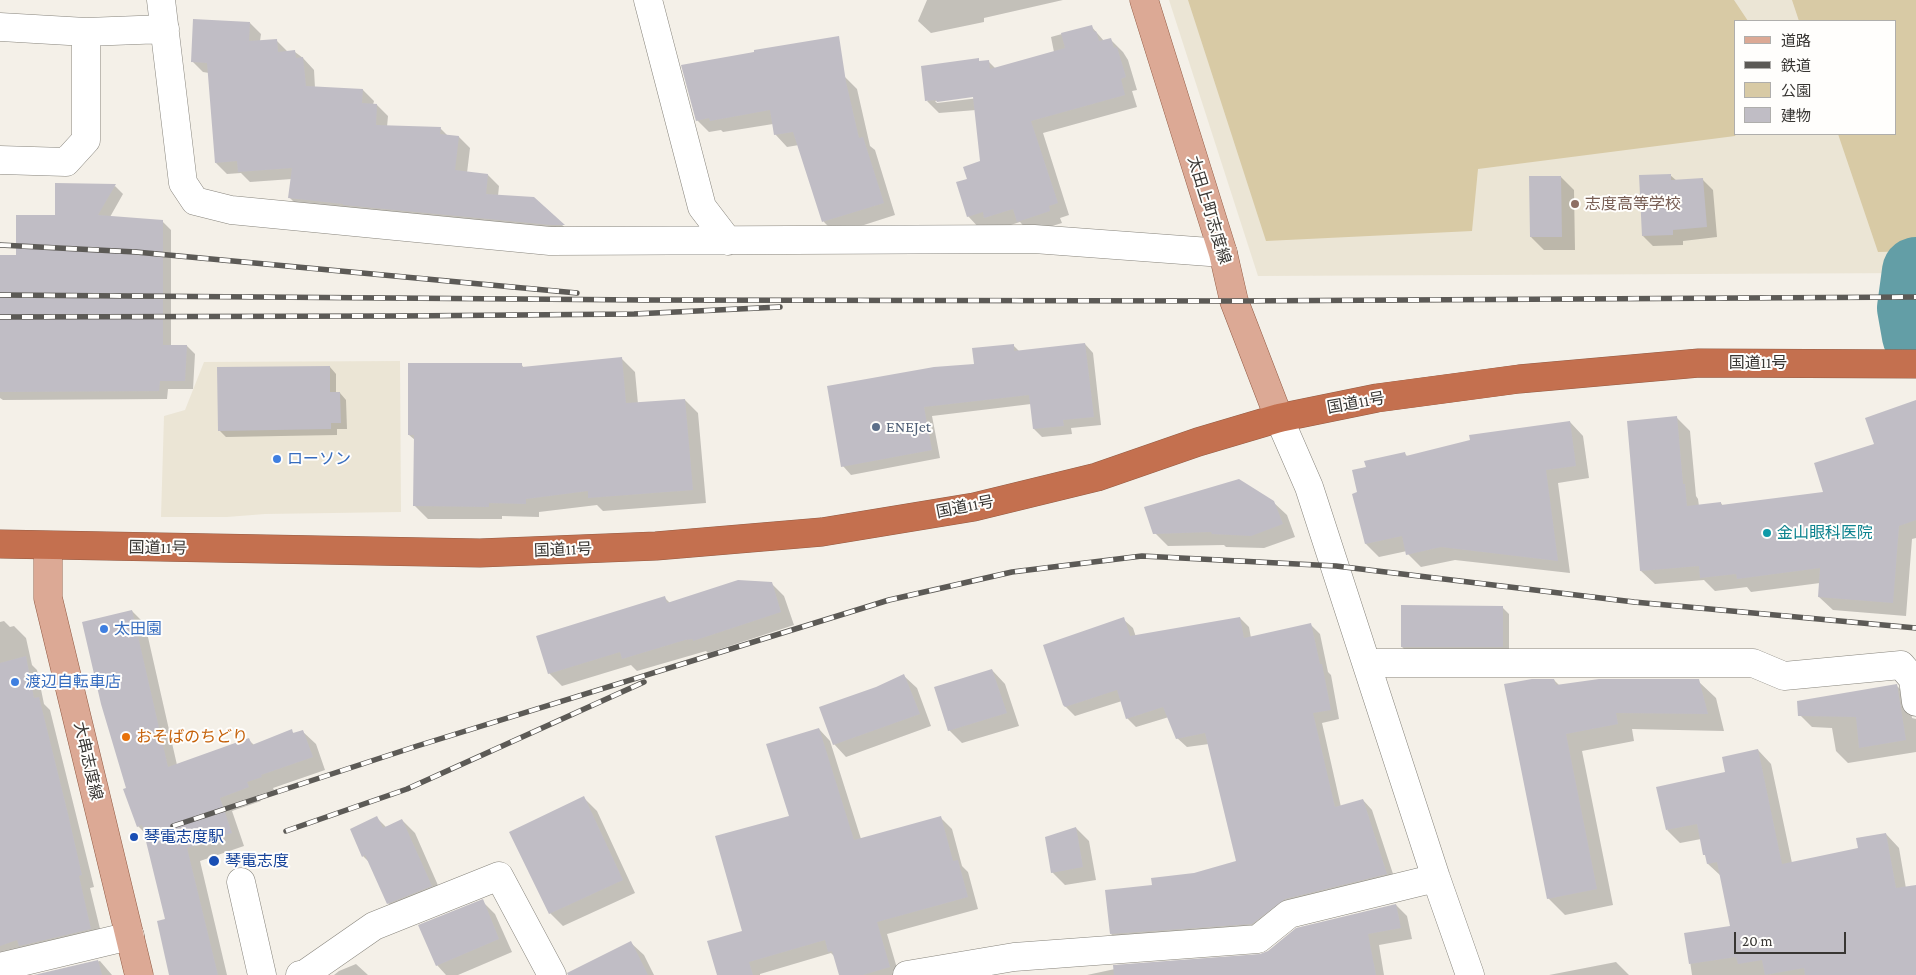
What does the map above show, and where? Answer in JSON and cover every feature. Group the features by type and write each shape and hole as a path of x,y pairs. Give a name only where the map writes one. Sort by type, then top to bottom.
{"highway":[{"name":"国道11号","path":"0,544 480,553 656,546 822,532 974,507 1078,482 1198,442 1279,418 1377,398 1519,379 1699,363 1916,364"}],"main road":[{"name":"太田上町志度線","path":"1144,0 1223,254 1234,301 1279,418"},
{"name":"大串志度線","path":"48,546 48,598 139,975"}],"street":[{"path":"161,0 183,183 195,201 231,210 550,242 1034,239 1223,254"},
{"path":"648,0 702,207 728,241"},
{"path":"0,27 86,32 165,29"},
{"path":"0,160 66,162 86,140 86,32"},
{"path":"1279,418 1309,487 1436,878 1470,975"},
{"path":"1367,663 1753,663 1784,676 1901,665 1913,680 1916,702"},
{"path":"300,975 305,974 374,926 500,876 552,975"},
{"path":"907,975 1014,957 1258,939 1288,914 1436,878"},
{"path":"241,882 262,975"},
{"path":"0,967 130,936"}],"shaded area":[{"name":"志度高等学校","path":"1169,0 1916,0 1916,273 1258,276"},
{"path":"400,361 401,512 161,517 164,416 185,410 204,362"}],"green space":[{"path":"1188,0 1734,0 1747,20 1734,20 1735,136 1478,169 1472,231 1266,241"},
{"path":"1792,0 1916,0 1916,251 1878,252 1838,135 1896,135 1896,20 1799,20"}],"building":[{"path":"193,19 250,22 249,41 277,39 278,52 295,50 296,58 303,57 306,86 363,89 362,103 377,104 376,125 441,127 440,134 459,136 455,170 488,174 486,194 534,197 565,225 343,205 288,198 292,168 238,172 237,161 215,163 207,63 191,62"},
{"path":"1092,25 1099,41 1111,38 1114,48 1117,47 1126,77 1121,79 1125,95 1031,121 1058,203 1049,206 1050,211 1017,222 1013,209 984,218 983,212 967,217 956,182 967,179 963,167 980,161 973,97 937,102 936,100 925,101 921,66 979,58 979,61 989,60 990,69 1065,48 1061,33"},
{"path":"839,36 846,82 859,138 863,137 884,203 822,222 793,132 774,135 770,110 710,121 709,118 696,121 681,65 754,52 754,50"},
{"path":"1671,174 1671,180 1703,178 1707,227 1673,230 1673,235 1642,236 1639,175"},
{"path":"1529,176 1561,176 1562,237 1530,237"},
{"path":"55,183 116,184 98,215 163,220 163,345 187,345 185,381 160,381 159,391 0,392 0,255 16,255 16,215 55,215"},
{"path":"1085,343 1094,417 1063,420 1064,426 1033,429 1029,395 924,407 932,450 841,467 827,386 934,367 974,364 972,348 1014,344 1014,351"},
{"path":"622,357 626,403 685,399 693,490 588,498 588,491 526,499 526,504 489,503 489,507 413,506 414,435 408,435 408,363 522,363 522,367"},
{"path":"330,366 330,392 340,392 341,423 331,423 331,429 218,431 217,367"},
{"path":"1916,400 1916,520 1899,526 1893,603 1818,597 1820,568 1737,579 1736,574 1700,578 1699,566 1640,571 1627,421 1677,416 1683,484 1685,484 1687,506 1721,502 1721,505 1823,492 1814,463 1874,444 1865,418"},
{"path":"1570,421 1576,466 1546,470 1558,561 1441,547 1406,555 1402,536 1365,544 1352,494 1357,492 1352,470 1366,467 1364,461 1405,452 1406,456 1470,440 1469,435"},
{"path":"1239,479 1274,501 1283,524 1251,536 1212,534 1211,532 1153,534 1144,507"},
{"path":"738,580 772,582 781,612 693,641 693,639 685,640 622,659 620,652 548,674 536,636 665,596 667,603"},
{"path":"1401,605 1503,606 1503,647 1401,647"},
{"path":"132,610 168,767 249,738 252,745 292,729 293,733 303,730 313,757 261,775 262,777 247,782 249,787 220,798 232,833 187,848 218,975 169,975 157,921 165,919 142,825 137,827 123,789 126,788 101,704 82,622"},
{"path":"1124,617 1130,636 1240,617 1244,638 1311,623 1320,664 1322,664 1331,710 1313,713 1335,807 1363,799 1387,874 1285,899 1252,924 1110,934 1105,890 1152,885 1151,878 1194,873 1236,861 1205,733 1176,739 1163,707 1126,719 1117,690 1065,707 1063,705 1043,645"},
{"path":"26,656 34,698 39,697 68,814 82,875 79,876 91,929 19,946 17,940 0,946 0,663"},
{"path":"992,669 1007,713 948,731 934,687"},
{"path":"904,674 920,714 833,745 819,707 876,687"},
{"path":"1532,679 1554,679 1556,685 1599,679 1699,679 1708,714 1616,713 1618,724 1566,734 1597,889 1547,899 1504,684"},
{"path":"1897,684 1906,740 1859,748 1856,717 1798,716 1797,701"},
{"path":"819,728 854,840 941,816 953,861 958,860 968,897 877,922 890,967 863,975 839,975 832,951 828,952 825,940 749,962 753,975 717,975 707,941 742,931 715,836 789,816 766,744"},
{"path":"1758,749 1782,864 1858,848 1856,838 1886,833 1896,888 1916,885 1916,975 1805,975 1804,968 1765,975 1762,960 1738,964 1736,957 1689,964 1684,933 1730,926 1717,862 1707,864 1705,855 1703,855 1697,824 1666,830 1656,787 1725,772 1722,757"},
{"path":"584,796 623,880 549,914 509,832"},
{"path":"377,816 383,828 402,819 432,886 387,904 365,855 362,857 350,829"},
{"path":"1076,827 1083,867 1051,873 1045,837"},
{"path":"483,899 499,939 436,966 418,925"},
{"path":"1396,904 1401,928 1368,934 1376,975 1114,975 1113,965 1260,954 1268,951 1296,928"},
{"path":"631,941 648,975 568,975 567,973"},
{"path":"98,960 102,975 34,975"}],"waterway":[{"path":"1916,271 1911,308 1916,336"}],"railway":[{"path":"0,245 136,252 577,293"},
{"path":"0,295 646,300 1234,301 1916,297"},
{"path":"0,317 634,314 780,307"},
{"path":"173,826 417,746 889,600 1012,572 1142,556 1336,566 1634,602 1916,628"},
{"path":"286,831 407,789 644,682"}],"place":[{"name":"志度高等学校","path":"1575,204"},
{"name":"ENEJet","path":"876,427"},
{"name":"ローソン","path":"277,459"},
{"name":"金山眼科医院","path":"1767,533"},
{"name":"太田園","path":"104,629"},
{"name":"渡辺自転車店","path":"15,682"},
{"name":"おそばのちどり","path":"126,737"},
{"name":"琴電志度駅","path":"134,837"},
{"name":"琴電志度","path":"214,861"}]}
